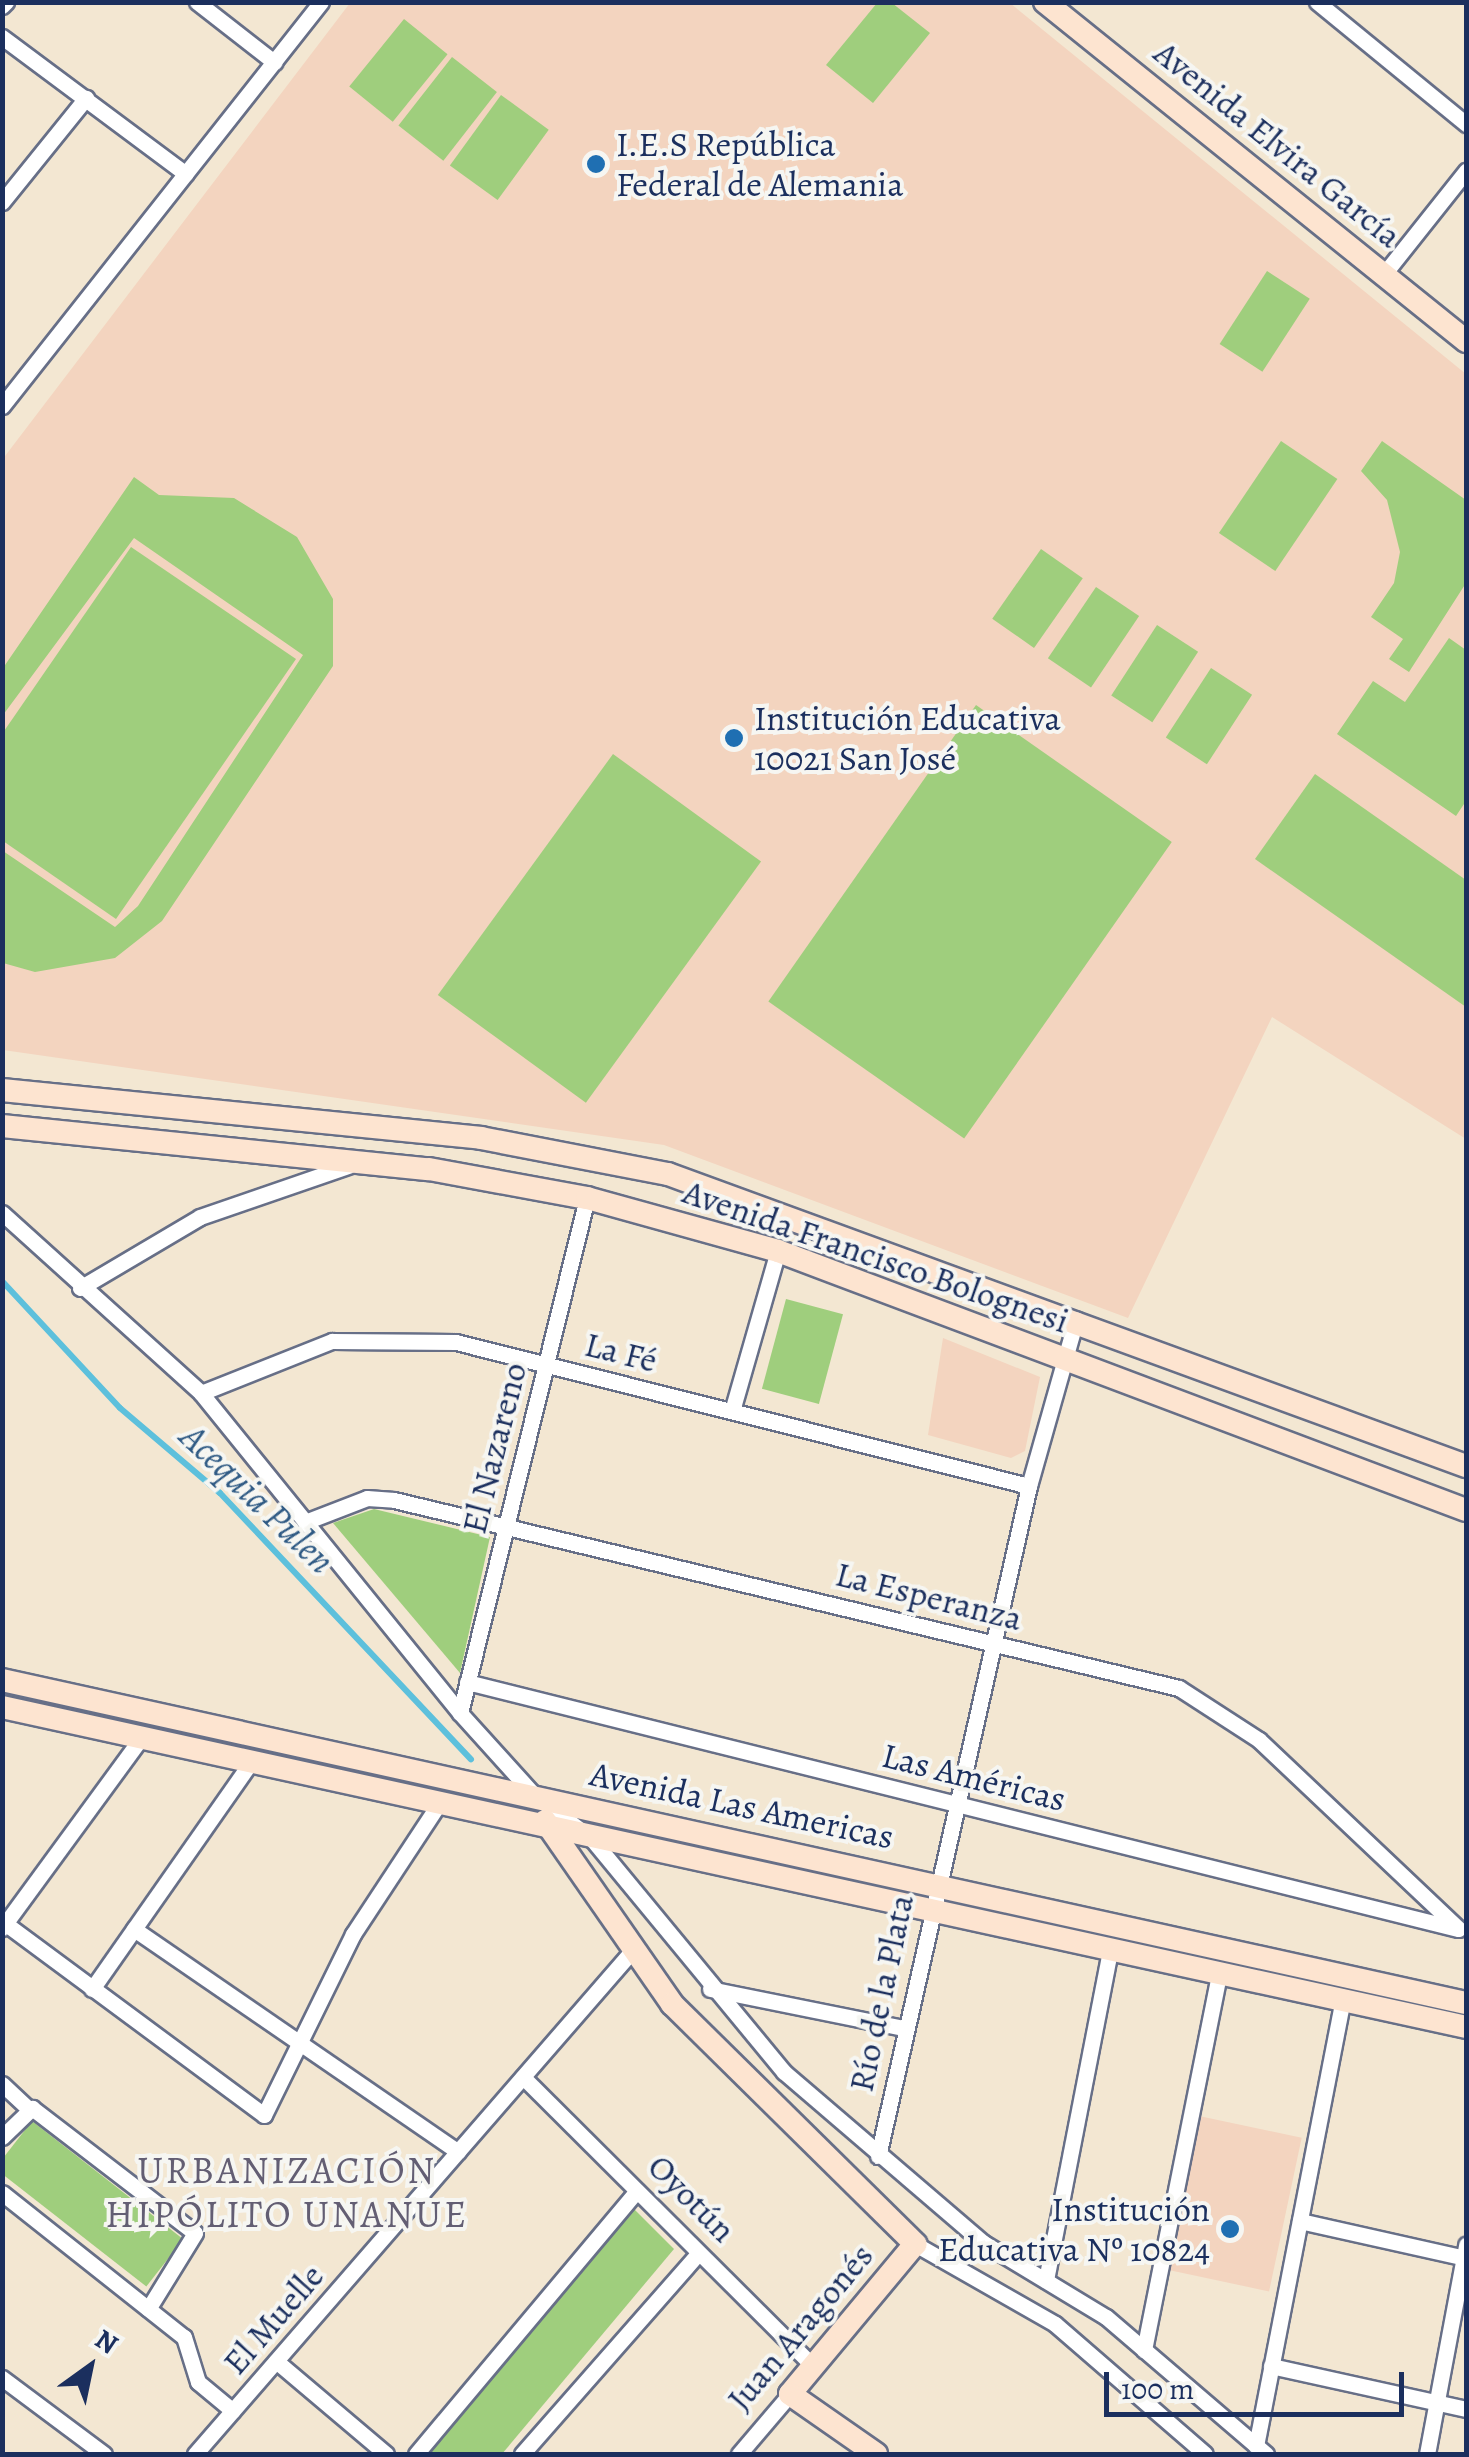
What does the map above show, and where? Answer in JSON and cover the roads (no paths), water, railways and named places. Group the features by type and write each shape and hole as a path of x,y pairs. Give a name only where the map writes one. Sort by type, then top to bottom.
{"street":[{"path":"196,2 274,62"},
{"path":"2,406 321,2"},
{"name":"Avenida Elvira García","path":"1045,2 1466,340"},
{"path":"1317,2 1466,124"},
{"path":"2,36 186,174"},
{"path":"2,202 86,98"},
{"path":"1384,274 1466,171"},
{"name":"Avenida Francisco Bolognesi","path":"2,1090 589,1156 786,1210 1466,1466"},
{"name":"Avenida Francisco Bolognesi","path":"2,1126 360,1162 587,1198 778,1251 1466,1510"},
{"path":"80,1288 200,1217 360,1162"},
{"name":"El Nazareno","path":"460,1713 587,1198"},
{"path":"2,1213 201,1394 460,1713 534,1795 590,1838 710,1990 878,2156 982,2242 1046,2280 1144,2350 1261,2450"},
{"path":"732,1411 778,1251"},
{"name":"Río de la Plata","path":"878,2156 935,1883 1059,1358 1076,1320"},
{"name":"La Fé","path":"201,1394 332,1341 456,1342 1029,1486"},
{"name":"La Esperanza","path":"305,1522 367,1498 506,1524 992,1642 1215,1706 1463,1930"},
{"name":"Avenida Las Americas","path":"2,1680 1466,2002"},
{"name":"Las Américas","path":"467,1682 1463,1930"},
{"name":"Avenida Las Americas","path":"2,1707 928,1914 1466,2026"},
{"path":"141,1738 4,1926 257,2115 271,2111 296,2041 438,1805"},
{"path":"92,1989 251,1762"},
{"path":"534,1795 548,1828 632,1951 760,2100 915,2244 1054,2324 1205,2454"},
{"path":"134,1929 458,2152"},
{"name":"El Muelle","path":"195,2454 632,1951"},
{"path":"1046,2280 1110,1951"},
{"path":"1144,2350 1218,1974"},
{"path":"710,1990 904,2028"},
{"path":"1261,2450 1271,2366 1343,1999"},
{"name":"Oyotún","path":"523,2077 813,2366"},
{"path":"2,2084 28,2108 195,2233 148,2308"},
{"path":"2,2138 28,2108"},
{"path":"416,2454 636,2192"},
{"path":"2,2193 184,2336 198,2382 233,2410"},
{"path":"1300,2221 1466,2254 1427,2454"},
{"name":"Juan Aragonés","path":"739,2454 915,2244"},
{"path":"522,2454 698,2254"},
{"path":"276,2361 386,2454"},
{"path":"1271,2366 1466,2410"},
{"path":"2,2378 104,2454"},
{"path":"790,2394 876,2454"}],"waterway":[{"name":"Acequia Pulen","path":"2,1281 120,1408 220,1493 471,1759"}],"place":[{"name":"I.E.S República Federal de Alemania","path":"596,164"},
{"name":"Institución Educativa 10021 San José","path":"734,738"},
{"name":"Institución Educativa Nº 10824","path":"1230,2229"}],"district":[{"name":"URBANIZACIÓN HIPÓLITO UNANUE","path":"287,2193"}]}
